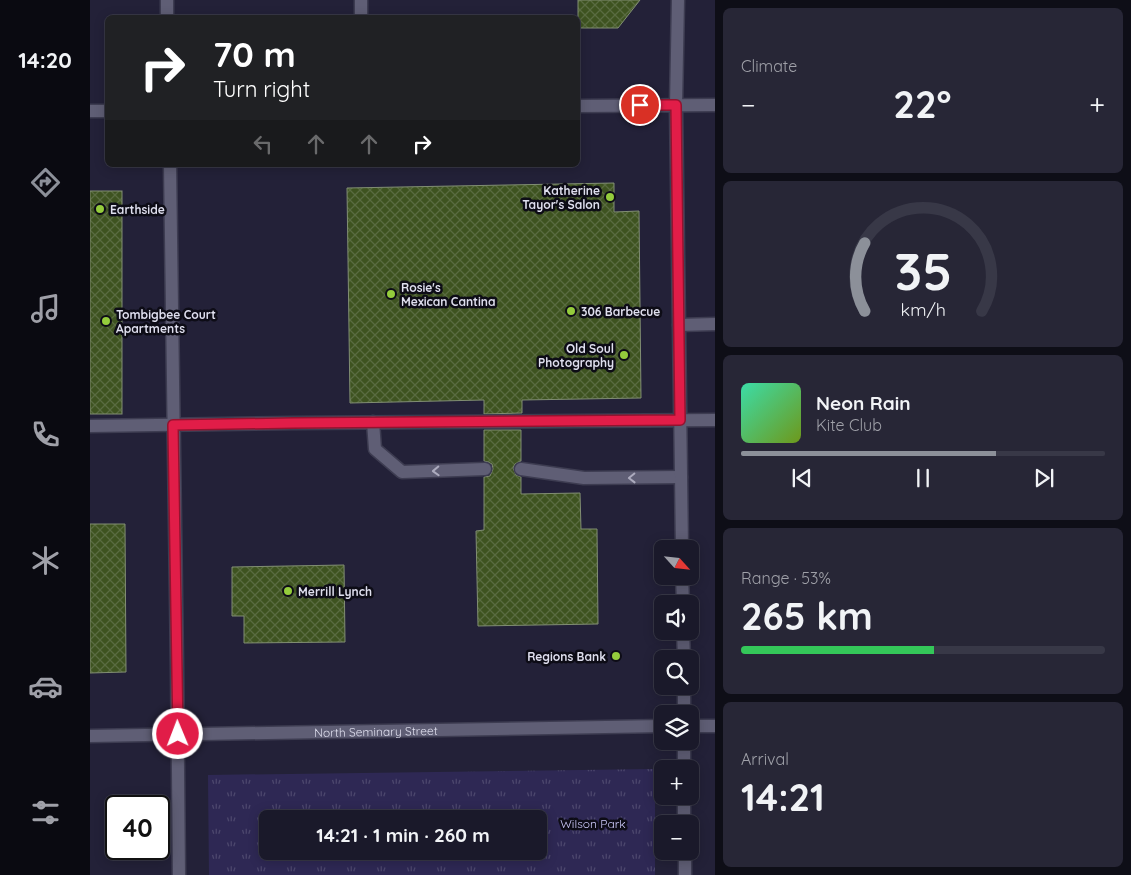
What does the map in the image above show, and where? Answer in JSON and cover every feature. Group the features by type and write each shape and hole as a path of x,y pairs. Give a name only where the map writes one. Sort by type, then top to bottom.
{"street":[{"path":"167,0 167,15"},
{"path":"361,0 361,15"},
{"path":"678,0 676,105 682,540"},
{"path":"580,106 715,105"},
{"path":"90,111 105,111"},
{"path":"170,167 179,875"},
{"path":"679,326 715,324"},
{"path":"90,426 715,420"},
{"path":"373,422 375,449 402,472 484,470"},
{"path":"521,469 584,478 681,478"},
{"name":"North Seminary Street","path":"90,736 654,726"},
{"path":"699,726 715,726"},
{"path":"684,860 685,875"}],"green space":[{"name":"Wilson Park","path":"654,769 655,875 209,875 208,775"}],"building":[{"path":"578,0 640,0 618,28 580,28 580,15 578,15"},
{"path":"614,183 614,212 639,211 641,398 522,400 522,413 484,414 484,400 350,403 347,188"},
{"name":"Tombigbee Court Apartments","path":"90,191 122,191 122,414 90,414"},
{"name":"Regions Bank","path":"484,430 521,430 521,461 515,464 513,468 516,475 521,477 521,494 580,493 581,529 597,529 598,624 478,626 476,531 484,530 484,477 490,476 493,469 492,464 484,461"},
{"path":"90,524 125,524 126,672 90,673"},
{"name":"Merrill Lynch","path":"344,565 345,642 244,643 244,616 232,616 232,567"}],"place":[{"name":"Katherine Tayor's Salon","path":"610,197"},
{"name":"Earthside","path":"100,209"},
{"name":"Rosie's Mexican Cantina","path":"391,294"},
{"name":"306 Barbecue","path":"571,311"},
{"name":"Tombigbee Court Apartments","path":"106,321"},
{"name":"Old Soul Photography","path":"624,355"},
{"name":"Merrill Lynch","path":"288,591"},
{"name":"Regions Bank","path":"616,656"}],"route":[{"path":"178,734 173,425 680,420 676,105 640,105"}]}
